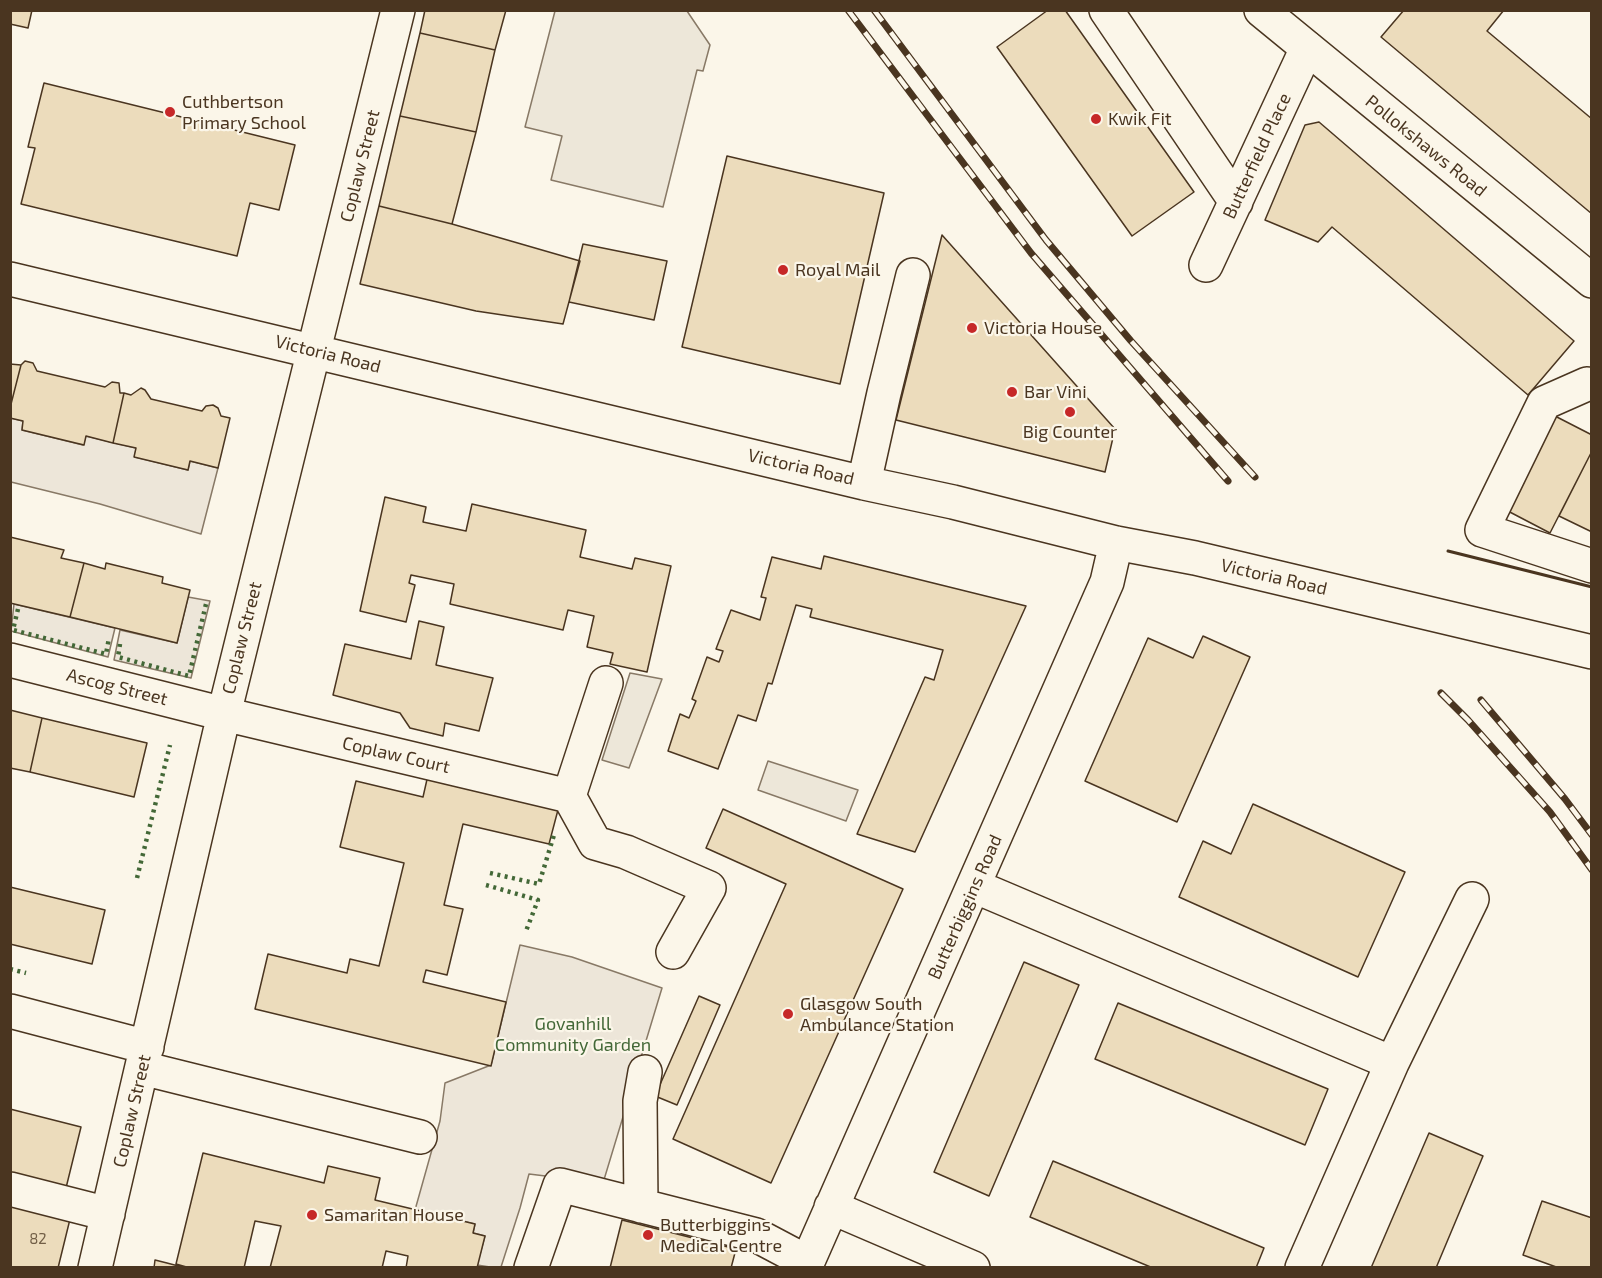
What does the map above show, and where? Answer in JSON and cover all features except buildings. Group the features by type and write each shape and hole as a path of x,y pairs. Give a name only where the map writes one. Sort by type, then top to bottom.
{"street":[{"name":"Coplaw Street","path":"95,1268 224,714 398,10"},
{"path":"1106,10 1236,202"},
{"name":"Pollokshaws Road","path":"1261,10 1592,281"},
{"name":"Butterfield Place","path":"1206,265 1307,48"},
{"path":"864,483 913,275"},
{"name":"Victoria Road","path":"10,279 864,483 953,502 1116,543 1195,558 1592,652"},
{"path":"1590,381 1544,403 1482,530 1592,566"},
{"name":"Butterbiggins Road","path":"806,1265 1107,582 1116,543"},
{"name":"Ascog Street","path":"10,660 224,714"},
{"path":"606,683 568,795 595,843 626,852 709,888 673,952"},
{"name":"Coplaw Court","path":"224,714 568,795"},
{"path":"974,886 1392,1063"},
{"path":"1302,1268 1392,1063 1472,899"},
{"path":"10,1011 144,1058 420,1137"},
{"path":"641,1206 640,1101 645,1072"},
{"path":"531,1268 560,1185 756,1235 806,1265"},
{"path":"10,1189 108,1214"},
{"path":"831,1208 973,1268"}],"green space":[{"path":"11,418 23,421 22,430 83,445 86,436 136,448 135,457 188,470 190,461 218,468 201,534 100,504 11,482"},
{"path":"188,597 210,601 191,678 114,660 120,630 177,643"},
{"path":"14,604 115,628 108,657 11,631"},
{"name":"Govanhill Community Garden","path":"520,945 572,957 662,988 603,1183 529,1174 501,1267 490,1267 477,1265 485,1236 473,1233 475,1224 415,1210 440,1121 445,1083 491,1065"}],"shaded area":[{"path":"555,11 687,11 710,45 703,71 697,70 663,207 551,180 562,136 525,127"},
{"path":"630,673 662,679 629,768 602,760"},
{"path":"768,761 858,790 846,821 758,790"}],"railway":[{"path":"848,10 1031,253 1228,481"},
{"path":"874,10 1046,240 1131,341 1255,477"},
{"path":"1441,693 1550,812 1592,870"},
{"path":"1481,700 1565,799 1592,835"}],"hedge":[{"path":"120,644 118,657 189,676 206,604"},
{"path":"18,609 13,630 106,654 109,638"},
{"path":"137,878 170,745"},
{"path":"490,873 539,884 554,835"},
{"path":"486,885 538,900 526,931"},
{"path":"10,969 26,973"}],"wall":[{"path":"1448,551 1592,587"}],"place":[{"name":"Cuthbertson Primary School","path":"170,112"},
{"name":"Kwik Fit","path":"1096,119"},
{"name":"Royal Mail","path":"783,270"},
{"name":"Victoria House","path":"972,328"},
{"name":"Bar Vini","path":"1012,392"},
{"name":"Big Counter","path":"1070,412"},
{"name":"Glasgow South Ambulance Station","path":"788,1014"},
{"name":"Samaritan House","path":"312,1215"},
{"name":"Butterbiggins Medical Centre","path":"648,1235"}]}
